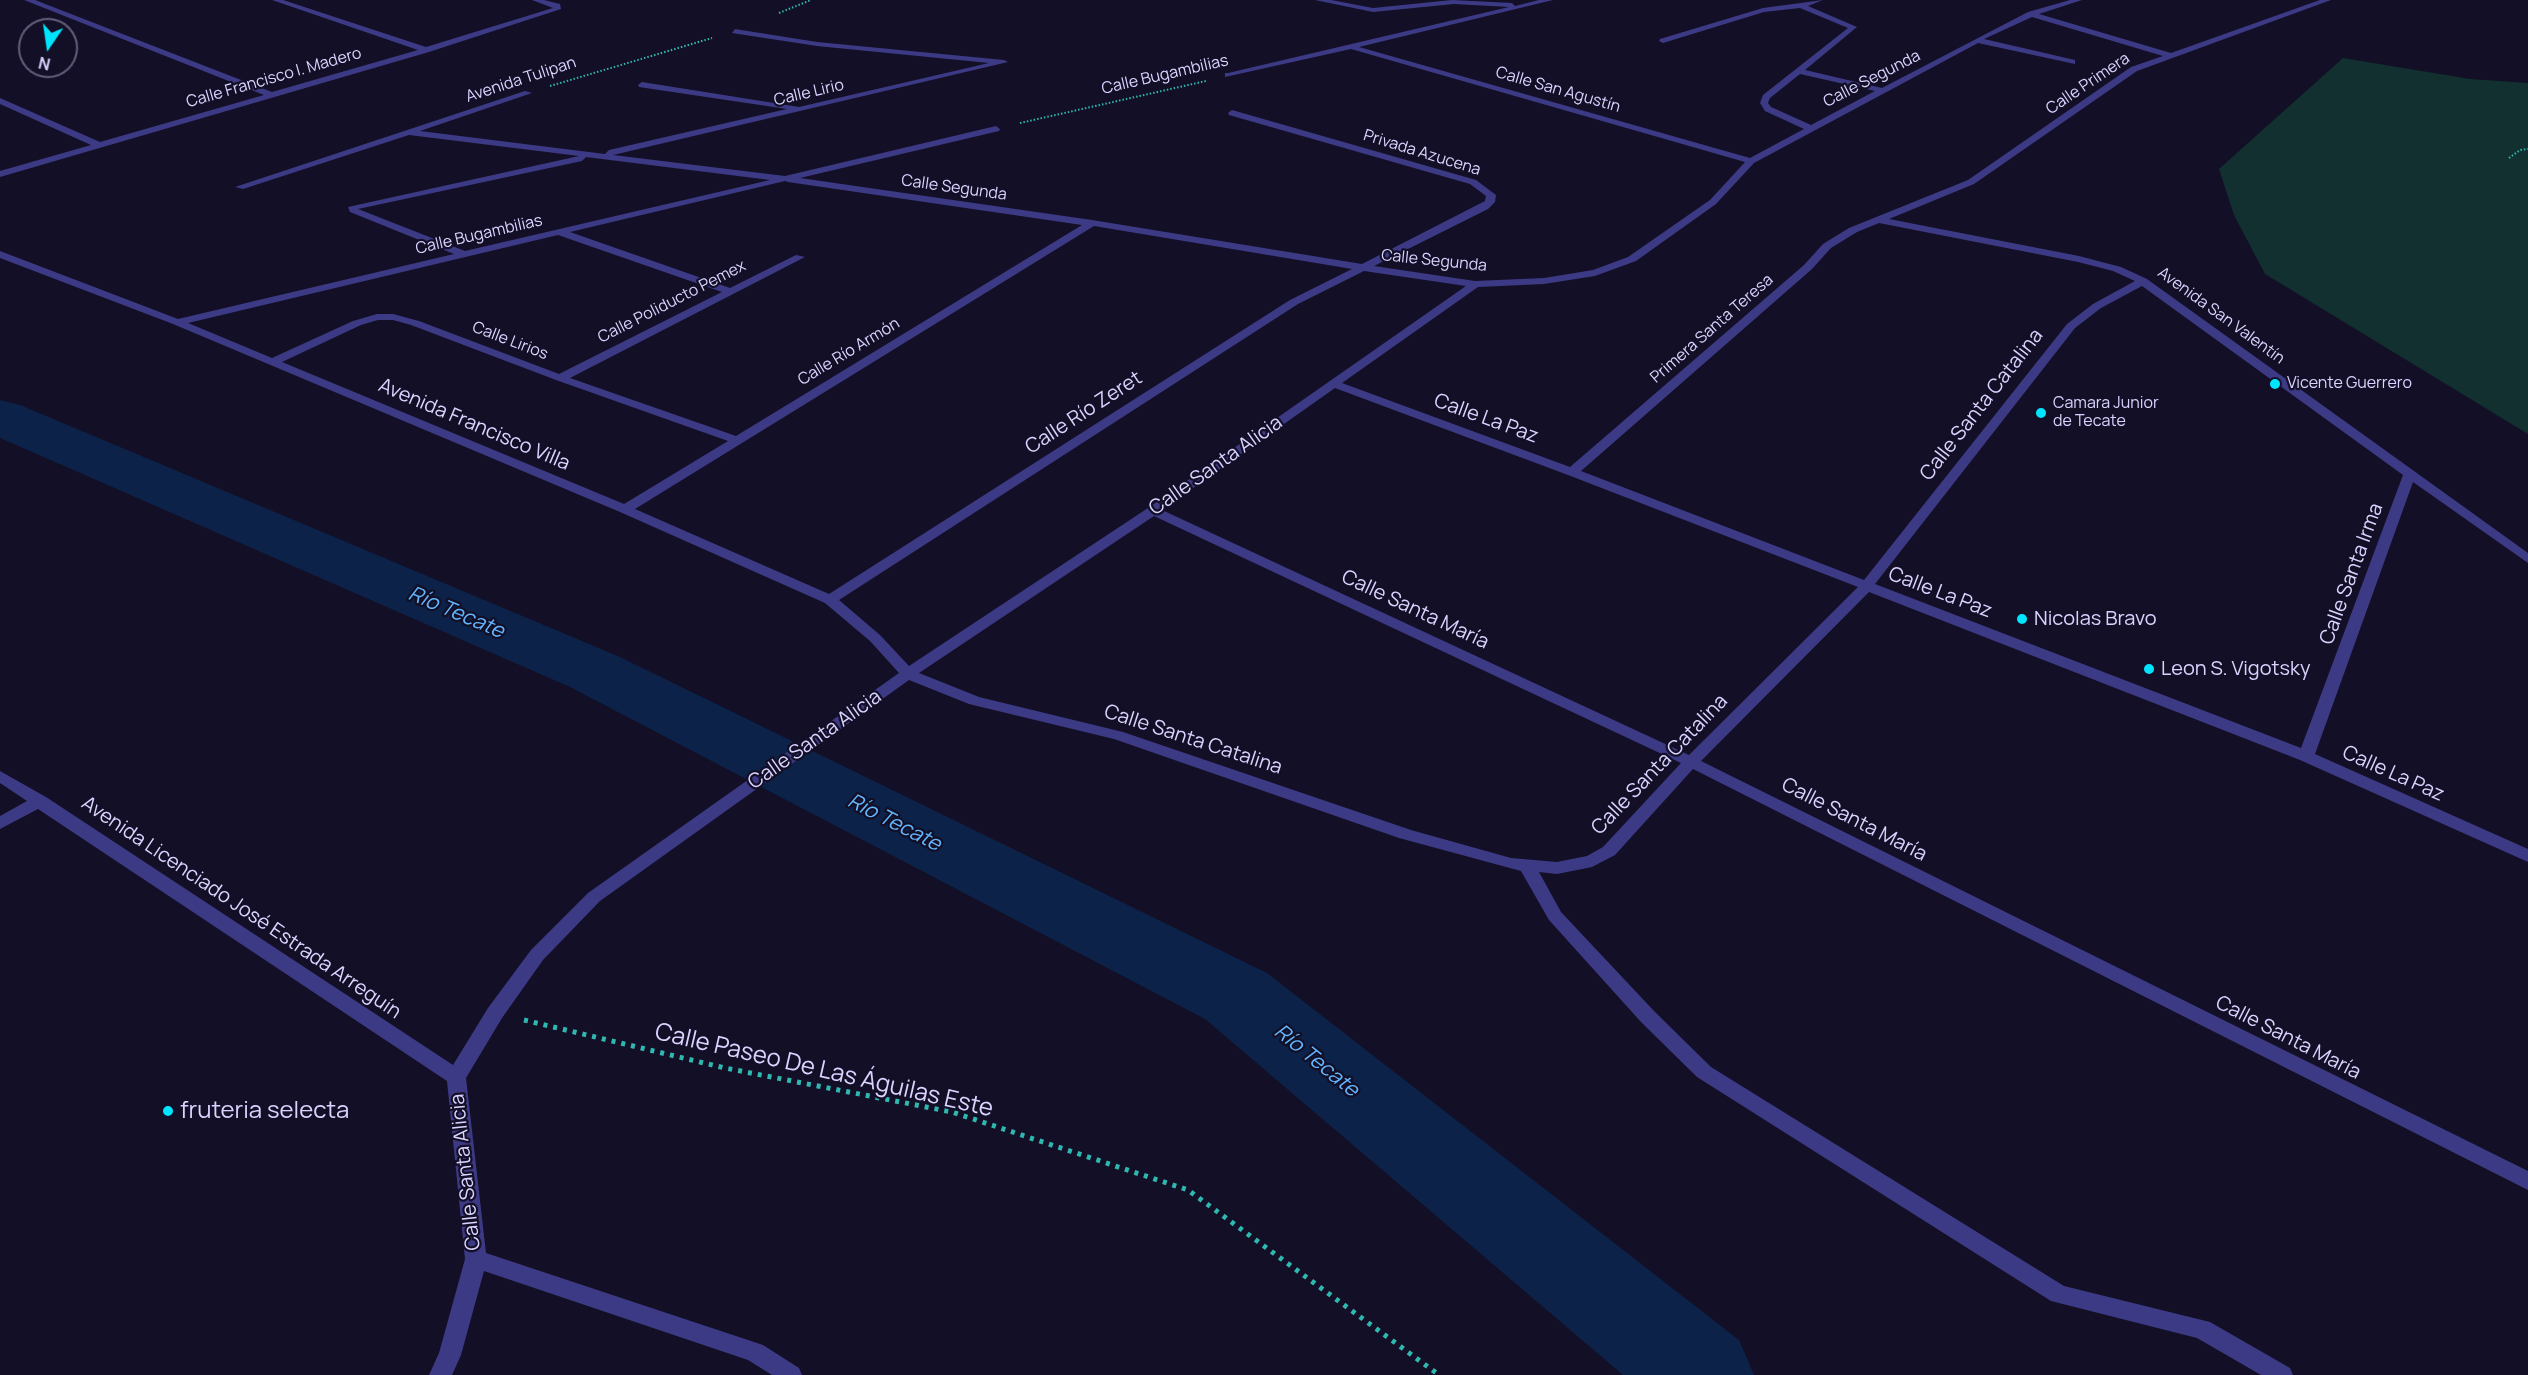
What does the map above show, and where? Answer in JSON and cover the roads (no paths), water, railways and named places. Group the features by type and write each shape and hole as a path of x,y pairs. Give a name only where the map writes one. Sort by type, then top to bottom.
{"street":[{"path":"28,0 270,94"},
{"path":"276,0 426,50"},
{"name":"Calle Francisco I. Madero","path":"0,174 426,50 557,9 557,6 536,0"},
{"path":"1319,0 1373,9 1454,2 1525,6"},
{"name":"Calle Bugambilias","path":"1228,75 1355,48 1549,0"},
{"path":"1663,41 1763,10 1801,6 1819,0"},
{"name":"Calle Segunda","path":"788,179 1092,223 1475,284 1544,281 1595,273 1632,259 1713,202 1752,161 1809,128 1885,91 1977,40 2031,14 2078,0"},
{"name":"Calle Primera","path":"1879,220 1924,204 1971,182 2134,69 2327,0"},
{"path":"1801,6 1851,24 1853,29 1766,97 1764,103 1780,116 1809,128"},
{"path":"2031,14 2169,55"},
{"name":"Calle Lirio","path":"464,254 353,210 353,207 596,156 1005,62 817,44 735,31"},
{"path":"1977,40 2072,62"},
{"name":"Calle San Agustín","path":"1355,48 1752,161"},
{"path":"1799,71 1885,91"},
{"path":"642,85 805,109"},
{"name":"Avenida Tulipan","path":"240,187 528,93"},
{"path":"0,101 99,145"},
{"name":"Privada Azucena","path":"1232,113 1473,182 1491,195 1485,207 1365,268"},
{"name":"Calle Bugambilias","path":"177,322 996,129"},
{"name":"Calle Bugambilias","path":"407,132 788,179"},
{"name":"Avenida San Valentín","path":"1879,220 2079,259 2117,269 2143,280 2528,559"},
{"name":"Primera Santa Teresa","path":"1572,472 1808,267 1827,246 1852,231 1879,220"},
{"name":"Calle Río Armón","path":"625,509 1092,223"},
{"path":"558,231 729,291"},
{"name":"Avenida Francisco Villa","path":"0,254 177,322 625,509 830,600 875,638 908,674"},
{"name":"Calle Poliducto Pemex","path":"560,378 800,257"},
{"name":"Calle Río Zeret","path":"830,600 1294,302 1365,268"},
{"name":"Calle Santa Catalina","path":"908,674 974,701 1118,735 1405,834 1512,864 1557,868 1592,861 1609,851 1691,762 1867,586 2071,326 2097,306 2143,280"},
{"name":"Calle Santa Alicia","path":"440,1375 450,1355 476,1259 456,1077 495,1013 537,955 594,897 908,674 1154,511 1475,284"},
{"name":"Calle Lirios","path":"272,362 357,323 377,317 393,317 416,323 560,378 737,440"},
{"name":"Calle La Paz","path":"1332,383 1572,472 2306,756 2528,856"},
{"name":"Calle Santa Irma","path":"2306,756 2410,473"},
{"name":"Calle Santa María","path":"1154,511 1691,762 2528,1181"},
{"name":"Avenida Licenciado José Estrada Arreguín","path":"0,776 456,1077"},
{"path":"0,823 40,801"},
{"path":"1526,865 1555,916 1648,1017 1704,1072 2059,1294 2202,1329 2282,1375"},
{"path":"476,1259 754,1352 791,1375"}],"waterway":[{"name":"Río Tecate","path":"0,417 595,672 1236,996 1701,1375"}],"place":[{"name":"Vicente Guerrero","path":"2275,384"},
{"name":"Camara Junior de Tecate","path":"2041,413"},
{"name":"Nicolas Bravo","path":"2022,619"},
{"name":"Leon S. Vigotsky","path":"2149,669"},
{"name":"fruteria selecta","path":"168,1111"}]}
